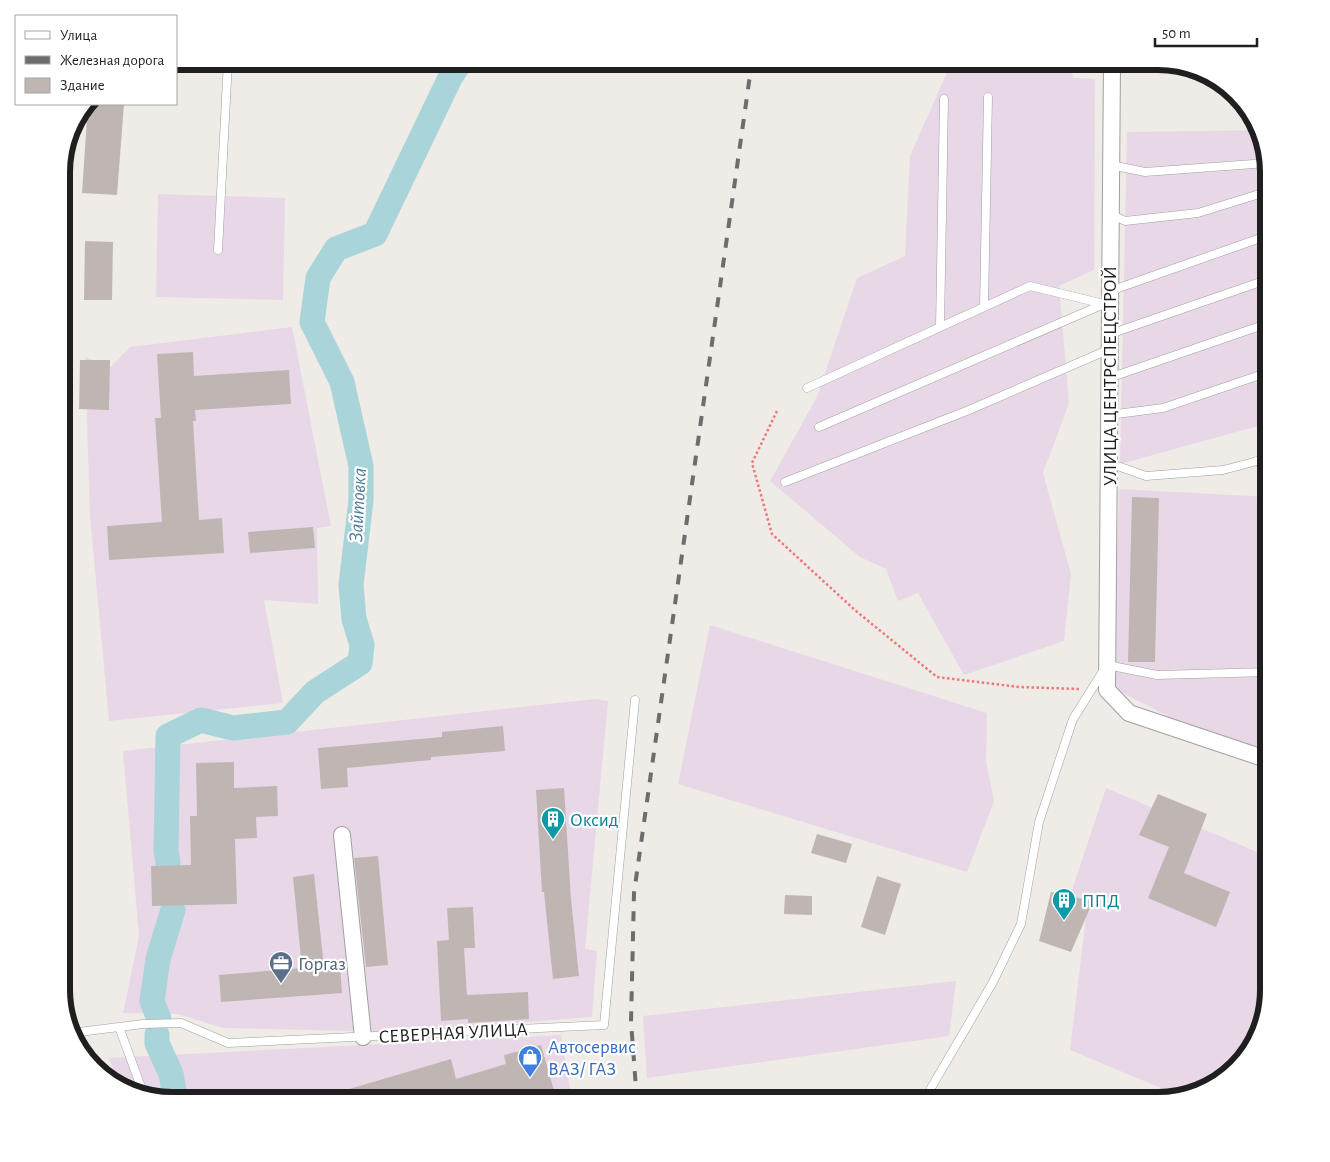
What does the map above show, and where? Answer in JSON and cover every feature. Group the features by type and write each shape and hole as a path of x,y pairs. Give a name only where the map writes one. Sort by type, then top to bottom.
{"street":[{"name":"УЛИЦА ЦЕНТРСПЕЦСТРОЙ","path":"1099,690 1107,664 1110,378 1108,298 1111,213 1112,70"},
{"path":"1099,690 1129,713 1260,757"},
{"path":"342,835 363,1037"}],"lane":[{"path":"218,250 228,70"},
{"path":"984,307 988,97"},
{"path":"940,327 944,99"},
{"path":"1111,165 1145,172 1260,164"},
{"path":"1111,213 1125,221 1198,213 1260,194"},
{"path":"819,427 1108,298 1260,239"},
{"path":"785,482 969,410 1110,342 1260,284"},
{"path":"807,388 1030,286 1108,298"},
{"path":"1110,378 1260,326"},
{"path":"1109,415 1163,408 1260,375"},
{"path":"1109,463 1146,476 1223,470 1260,460"},
{"path":"1107,664 1157,675 1260,672"},
{"path":"931,1092 993,982 1021,924 1039,822 1073,719 1099,690"},
{"name":"СЕВЕРНАЯ УЛИЦА","path":"79,1032 143,1024 181,1023 228,1043 604,1025 635,700"},
{"path":"119,1027 141,1088"}],"path":[{"path":"777,411 752,463 772,534 856,611 937,677 1019,687 1099,690"}],"shaded area":[{"path":"948,70 1072,70 1073,78 1095,79 1094,270 1059,286 1069,403 1043,473 1071,574 1064,641 964,675 918,593 898,601 886,569 860,557 770,481 817,397 857,278 905,256 910,156"},
{"path":"1251,130 1255,139 1260,166 1260,425 1120,464 1127,132"},
{"path":"158,194 285,198 283,300 156,297"},
{"path":"292,327 331,526 317,528 318,604 264,600 283,703 109,721 90,516 85,357 111,367 130,347"},
{"path":"1119,489 1260,497 1260,748 1195,730 1119,691 1113,677"},
{"path":"710,625 987,713 986,762 994,801 967,872 678,784"},
{"path":"595,699 608,701 585,949 597,951 592,1017 399,1032 223,1028 178,1014 123,1013 139,936 123,751"},
{"path":"1106,788 1260,853 1260,996 1255,1023 1243,1047 1235,1057 1215,1075 1191,1087 1169,1091 1070,1050 1086,917 1066,908"},
{"path":"956,981 949,1036 647,1078 643,1016"},
{"path":"561,1035 570,1092 166,1092 139,1087 115,1075 109,1058"}],"building":[{"path":"95,105 124,105 117,195 82,193 87,116"},
{"path":"85,241 113,242 112,300 84,300"},
{"path":"193,352 194,376 289,370 291,404 195,410 196,421 193,421 199,520 222,518 224,553 109,560 107,526 162,522 155,418 161,418 157,354"},
{"path":"80,360 110,360 109,410 79,409"},
{"path":"1132,497 1159,498 1155,662 1128,662"},
{"path":"313,527 315,548 250,553 248,532"},
{"path":"503,726 505,751 431,757 431,760 347,768 348,787 321,789 318,748 442,737 442,732"},
{"path":"234,762 234,788 277,786 278,816 256,817 257,838 235,839 237,904 152,906 151,866 191,865 190,816 197,816 196,763"},
{"path":"564,788 571,899 579,976 553,979 544,892 542,892 536,790"},
{"path":"1158,794 1207,814 1184,873 1230,892 1216,927 1148,898 1169,847 1139,835"},
{"path":"817,834 852,844 846,863 811,853"},
{"path":"378,856 388,965 366,967 354,858"},
{"name":"Горгаз","path":"314,874 324,967 340,966 342,993 221,1002 219,975 302,968 293,877"},
{"path":"877,876 901,884 885,935 861,927"},
{"name":"ППД","path":"1051,892 1093,901 1071,952 1039,941"},
{"path":"785,895 812,896 812,915 784,914"},
{"path":"473,907 475,948 464,948 467,995 528,992 529,1019 468,1023 468,1019 441,1021 437,941 449,940 447,908"},
{"path":"541,1045 554,1092 339,1092 451,1059 456,1079 506,1064 504,1055"}],"waterway":[{"name":"Зайтовка","path":"168,863 166,850 168,736 201,720 233,728 287,722 315,692 360,663 362,645 354,619 351,585 361,500 361,466 342,382 312,322 318,278 336,249 375,234 455,70"},
{"name":"Зайтовка","path":"159,1019 152,1001 158,959 173,910"},
{"name":"Зайтовка","path":"157,1035 157,1043 171,1074 174,1092"}],"railway":[{"path":"636,1092 631,1022 634,893 751,70"}],"place":[{"name":"Оксид","path":"553,840"},
{"name":"ППД","path":"1064,921"},
{"name":"Горгаз","path":"281,984"},
{"name":"Автосервис ВАЗ/ ГАЗ","path":"530,1078"}]}
